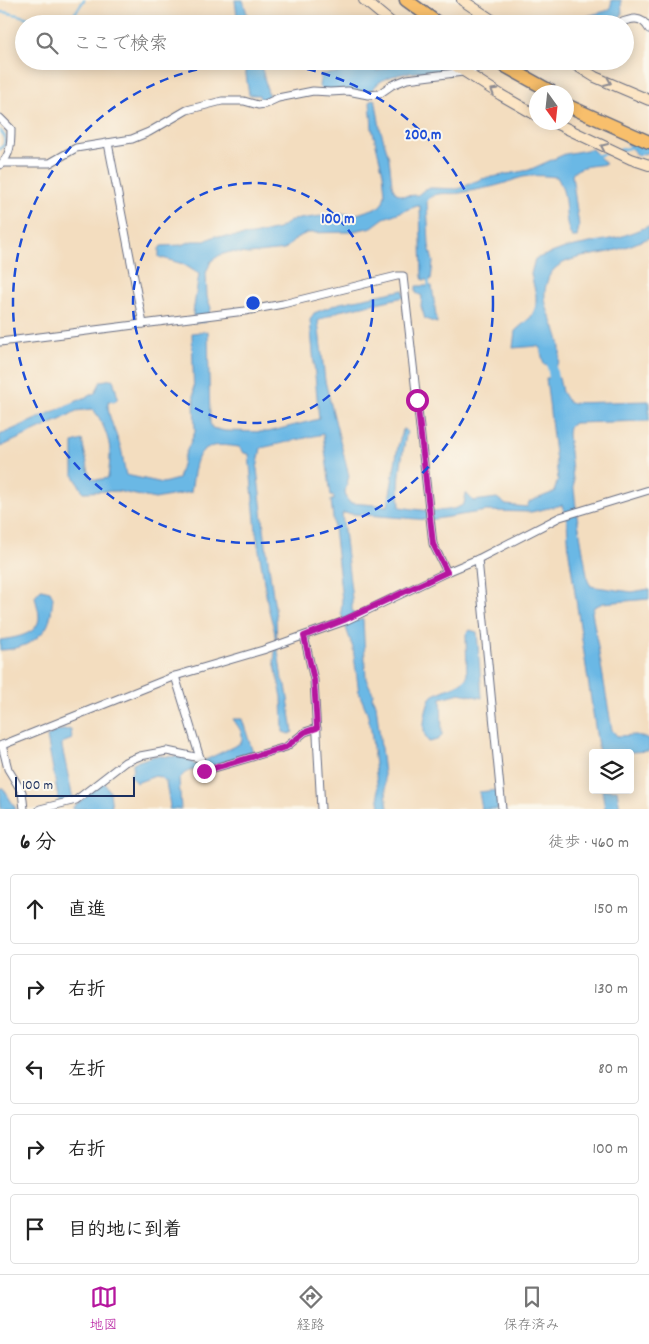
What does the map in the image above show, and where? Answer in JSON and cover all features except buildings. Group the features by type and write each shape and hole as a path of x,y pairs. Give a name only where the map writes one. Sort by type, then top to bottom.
{"highway":[{"path":"398,0 418,15"},
{"path":"406,0 427,15"},
{"path":"504,70 531,85"},
{"path":"512,70 539,85"},
{"path":"574,104 649,137"},
{"path":"574,109 649,142"}],"main road":[{"path":"364,0 382,15"},
{"path":"462,0 484,15"},
{"path":"460,70 529,110"},
{"path":"583,70 649,100"},
{"path":"570,130 649,166"}],"street":[{"path":"634,18 641,19 649,29"},
{"path":"1,164 50,163 76,148 132,139 149,132 187,110 222,101 244,101 258,105 278,98 314,91 348,91 368,95 379,94 392,85 407,79 470,70"},
{"path":"0,118 10,129 11,148 1,164"},
{"path":"108,143 143,324"},
{"path":"0,342 245,311 403,276 433,544 447,572"},
{"path":"24,809 22,792 8,769 1,745 175,676 304,636 366,611 447,572 478,560 560,517 649,490"},
{"path":"478,560 502,809"},
{"path":"304,636 314,680 321,809"},
{"path":"175,676 204,771 286,747 305,732 317,728"},
{"path":"40,809 76,800 125,762 140,756 167,751 200,758"}],"water":[{"path":"235,0 243,0 247,15 237,15"},
{"path":"612,0 621,0 622,15 591,15 606,11 610,9"},
{"path":"245,70 262,70 269,97 260,99 259,95 249,95"},
{"path":"352,70 442,70 444,73 435,71 399,74 382,80 372,92 321,89 319,86 321,74 350,72"},
{"path":"372,99 376,103 380,128 389,158 392,184 395,192 402,196 418,195 425,189 431,188 458,189 481,179 529,170 565,154 592,149 606,164 578,169 572,175 579,226 577,237 572,237 569,230 564,193 557,177 525,177 487,188 460,193 438,194 427,201 429,245 433,262 431,280 423,280 422,277 420,206 417,206 384,218 372,227 350,232 307,233 298,237 284,250 249,254 230,252 220,255 211,261 206,273 210,313 206,322 194,323 193,313 199,274 183,264 159,257 161,246 205,241 215,236 253,235 278,229 292,220 336,214 357,214 379,207 383,202 385,194 383,173 372,128 370,102"},
{"path":"649,137 649,152 638,156 623,139"},
{"path":"649,226 649,238 614,251 572,259 556,267 550,274 545,290 545,299 558,340 560,358 558,364 551,369 547,364 544,365 540,348 537,346 513,348 515,331 531,317 536,307 536,295 531,274 535,259 565,248 620,237"},
{"path":"416,286 432,286 437,323 425,319 421,306 422,296 416,293"},
{"path":"403,290 404,297 339,311 318,321 325,381 349,476 345,491 346,498 350,503 388,506 398,446 403,429 407,431 400,478 400,507 433,511 451,510 464,504 466,493 473,501 497,498 506,505 527,507 529,502 554,492 558,479 546,378 559,378 562,392 569,403 649,401 649,421 574,423 569,427 568,434 577,516 588,581 591,586 632,592 649,589 649,599 603,603 594,607 592,612 612,730 617,736 636,735 649,739 649,751 634,752 634,749 598,749 569,553 567,521 562,505 531,512 486,511 429,520 342,514 352,610 357,621 363,619 366,679 376,704 388,809 380,809 371,730 367,712 359,693 353,648 341,613 342,600 331,500 334,500 334,497 331,496 323,434 261,448 257,469 276,616 277,644 282,680 286,685 293,732 289,734 283,732 282,697 274,661 276,643 256,532 249,454 244,453 239,447 225,445 206,448 197,460 191,492 155,499 117,491 83,492 73,474 73,443 82,440 90,477 96,480 108,478 109,469 110,449 107,436 99,417 92,409 76,411 0,447 0,435 95,393 101,381 113,379 118,398 114,402 108,401 109,411 121,448 126,475 163,483 178,479 184,457 195,432 192,333 208,331 210,423 212,428 225,431 268,432 319,419 310,320 314,313 340,303"},
{"path":"41,589 50,591 53,597 46,628 37,638 26,645 0,650 0,640 25,634 35,628 38,623 39,612 35,596"},
{"path":"470,630 477,632 482,698 460,693 441,698 442,736 437,740 429,742 424,733 424,727 430,698 460,683 467,677 466,634"},
{"path":"233,719 242,719 253,753 185,773 179,779 181,809 169,809 166,782 160,777 155,776 136,783 130,775 133,763 154,756 186,757 195,765 241,743 242,733"},
{"path":"71,729 72,739 62,743 62,747 73,799 59,802 47,737 56,731"},
{"path":"104,782 110,792 112,809 73,809 73,807"},
{"path":"3,788 16,809 1,809 0,789"},
{"path":"497,790 498,809 482,809 479,792"},
{"path":"603,794 618,794 620,809 605,809"}],"waterway":[{"path":"73,15 84,0"},
{"path":"0,12 16,15"},
{"path":"0,130 5,137 4,145 0,149"},
{"path":"620,150 632,147"},
{"path":"596,156 610,152"},
{"path":"428,277 429,288"},
{"path":"550,356 555,388"}],"route":[{"path":"204,771 286,747 305,732 317,728 314,680 304,636 366,611 447,572 433,544 417,400"}]}
